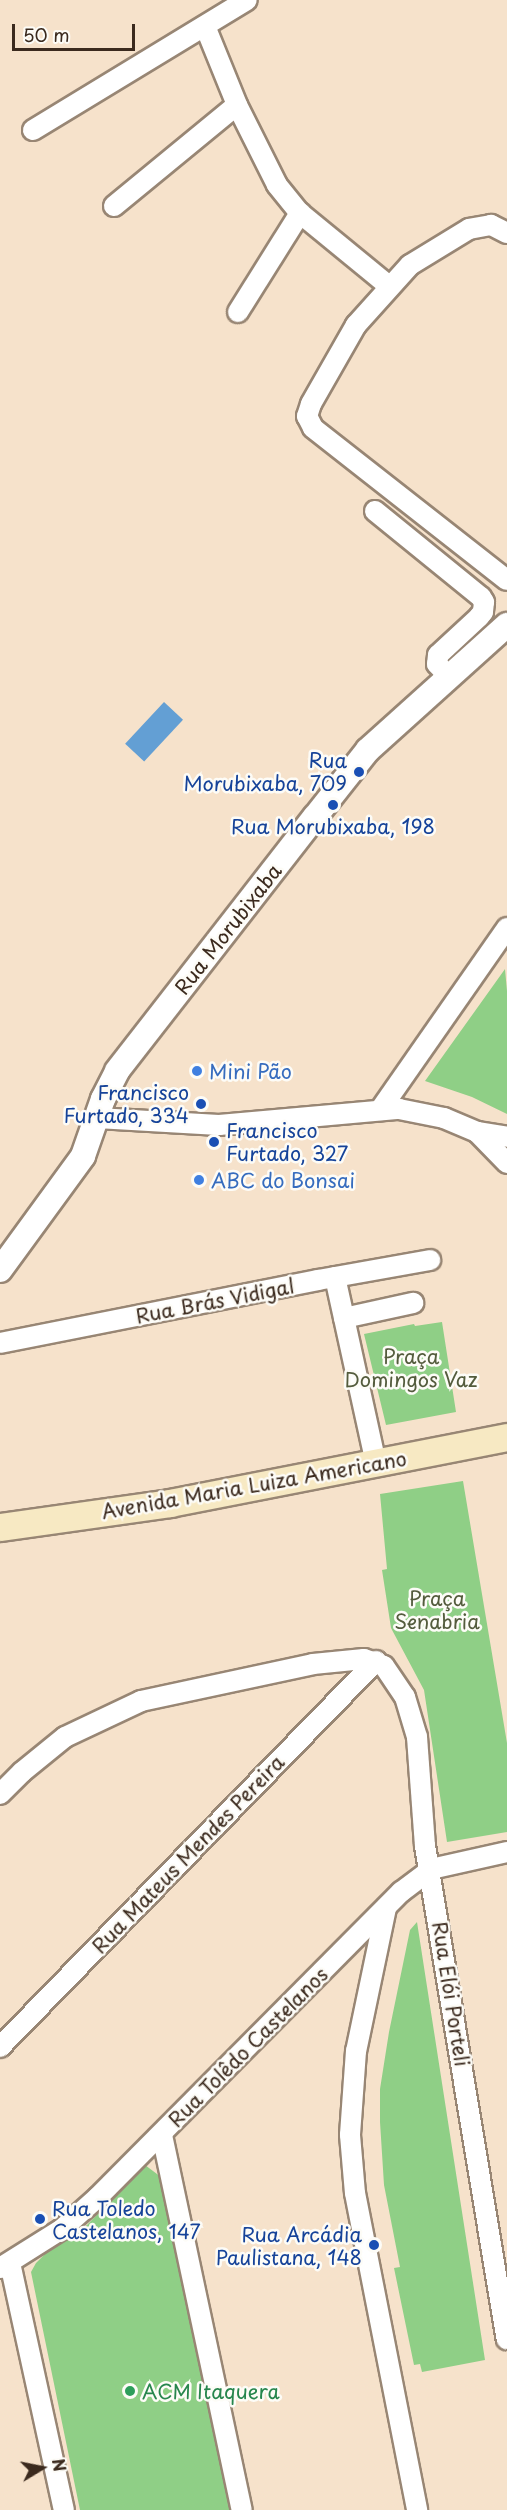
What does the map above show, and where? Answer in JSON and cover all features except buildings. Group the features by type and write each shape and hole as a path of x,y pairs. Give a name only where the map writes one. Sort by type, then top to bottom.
{"main road":[{"name":"Avenida Maria Luiza Americano","path":"1,1528 170,1503 507,1437"}],"street":[{"path":"33,130 247,0"},
{"path":"205,26 237,105 277,185 300,213 389,286"},
{"path":"114,206 237,105"},
{"path":"238,312 300,213"},
{"path":"507,233 491,225 469,229 410,265 389,286 356,326 311,404 307,416 313,428 393,493 507,580"},
{"path":"375,511 481,597 484,602 483,612 479,617 438,654 437,664 449,677"},
{"name":"Rua Morubixaba","path":"1,1266 77,1166 88,1145 106,1091 117,1071 368,750 507,626"},
{"path":"380,1110 461,990 507,928"},
{"path":"97,1118 219,1125 399,1109 425,1113 477,1132 507,1137"},
{"path":"477,1132 507,1163"},
{"name":"Rua Brás Vidigal","path":"0,1343 430,1260"},
{"path":"335,1277 376,1463"},
{"path":"344,1318 413,1303"},
{"path":"0,1794 22,1772 65,1737 141,1701 313,1664 364,1659 376,1661"},
{"name":"Rua Elói Porteli","path":"376,1661 384,1666 395,1679 413,1717 419,1755 423,1824 507,2339"},
{"name":"Rua Mateus Mendes Pereira","path":"0,2047 376,1661"},
{"name":"Rua Tolêdo Castelanos","path":"5,2265 62,2229 162,2135 386,1908 431,1869 507,1852"},
{"path":"386,1908 356,2051 350,2135 355,2193 417,2510"},
{"path":"162,2135 242,2510"},
{"path":"5,2265 64,2510"}],"green space":[{"path":"505,969 507,1114 472,1097 425,1081"},
{"name":"Praça Domingos Vaz","path":"442,1322 456,1412 386,1425 364,1334 414,1324 415,1326"},
{"name":"Praça Senabria","path":"463,1481 507,1743 507,1832 447,1842 424,1690 391,1628 382,1570 387,1569 380,1494"},
{"path":"417,1922 485,2360 422,2372 420,2364 414,2365 394,2268 400,2267 384,2185 380,2122 380,2089 389,2032 410,1930"},
{"name":"ACM Itaquera","path":"145,2165 161,2177 230,2510 80,2510 31,2272 48,2251 87,2225"}],"water":[{"path":"164,702 183,720 144,761 125,744"}],"place":[{"name":"Rua Morubixaba, 709","path":"359,772"},
{"name":"Rua Morubixaba, 198","path":"333,805"},
{"name":"Mini Pão","path":"197,1071"},
{"name":"Francisco Furtado, 334","path":"201,1104"},
{"name":"Francisco Furtado, 327","path":"214,1142"},
{"name":"ABC do Bonsai","path":"199,1180"},
{"name":"Rua Toledo Castelanos, 147","path":"40,2219"},
{"name":"Rua Arcádia Paulistana, 148","path":"374,2245"},
{"name":"ACM Itaquera","path":"130,2391"}]}
